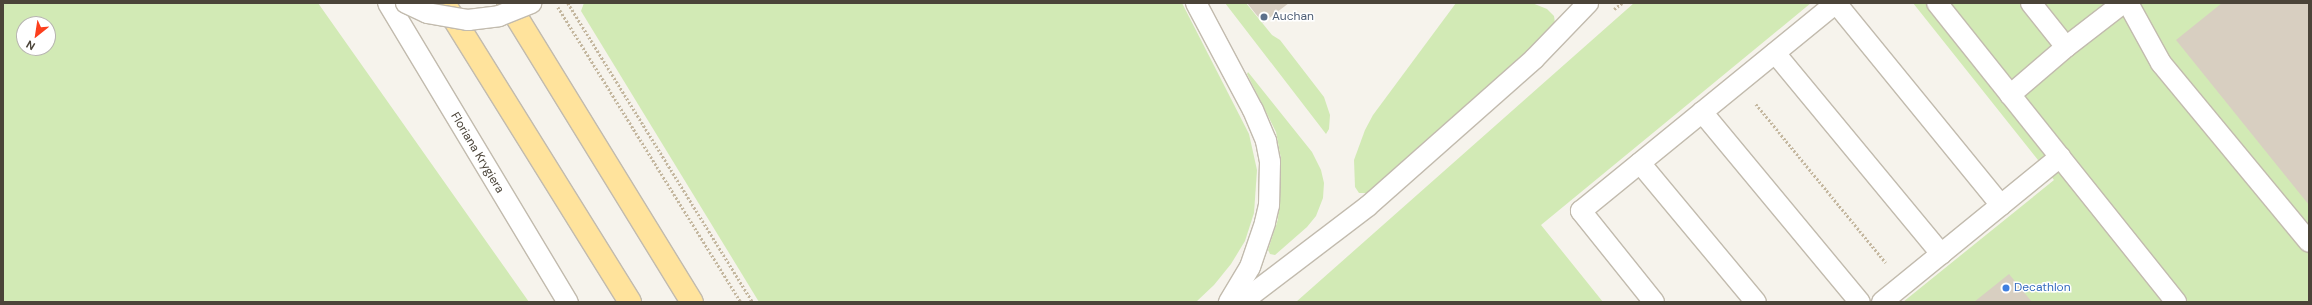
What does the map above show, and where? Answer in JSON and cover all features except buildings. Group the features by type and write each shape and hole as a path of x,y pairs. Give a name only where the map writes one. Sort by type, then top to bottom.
{"main road":[{"path":"444,3 630,302"},
{"path":"508,3 692,302"}],"lane":[{"name":"Floriana Krygiera","path":"388,3 568,302"},
{"path":"406,3 432,14 468,20 499,16 531,3"},
{"path":"1196,3 1253,110 1266,141 1270,162 1269,205 1265,223 1250,267 1229,302"},
{"path":"1242,302 1368,206 1534,59 1588,3"},
{"path":"1654,302 1581,211 1836,3 2001,205"},
{"path":"1937,3 2176,302"},
{"path":"2031,3 2066,47"},
{"path":"2010,95 2066,47 2123,3"},
{"path":"2128,3 2160,63 2309,242"},
{"path":"1775,53 1941,254"},
{"path":"1702,112 1860,302"},
{"path":"1882,302 2060,157"},
{"path":"1640,163 1756,302"}],"path":[{"path":"555,3 741,302"},
{"path":"568,3 753,302"},
{"path":"1739,82 1904,284"}],"green space":[{"path":"3,3 318,3 529,302 3,302"},
{"path":"584,3 1182,3 1249,134 1257,170 1254,213 1245,241 1231,264 1214,285 1196,302 759,302 581,11"},
{"path":"1225,3 1246,3 1272,35 1280,40 1324,97 1330,115 1329,129 1326,134"},
{"path":"1456,3 1532,3 1547,9 1554,16 1555,23 1553,30 1370,193 1359,193 1355,187 1354,160 1365,130 1373,115"},
{"path":"1634,3 1811,3 1541,225 1603,302 1296,302"},
{"path":"1913,3 2309,3 2309,302 1903,302 2054,180"},
{"path":"1248,72 1312,152 1321,170 1324,183 1323,198 1316,216 1307,227 1275,255 1270,254 1268,250 1278,219 1281,159 1276,132 1247,74"}],"place":[{"name":"Auchan","path":"1264,17"},
{"name":"Decathlon","path":"2006,288"}]}
